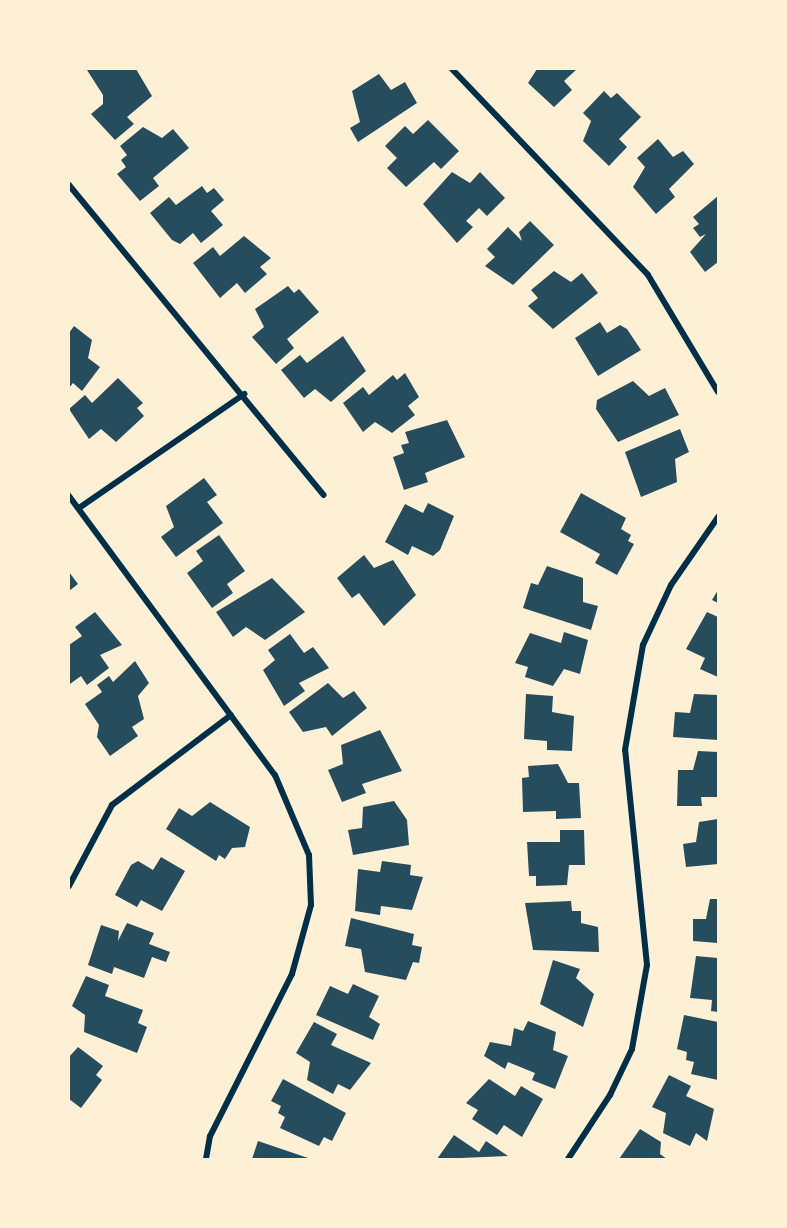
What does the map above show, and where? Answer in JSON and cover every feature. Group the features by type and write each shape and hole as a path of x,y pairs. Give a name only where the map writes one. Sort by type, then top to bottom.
{"street":[{"path":"452,69 648,275 718,392"},
{"path":"69,185 244,394 324,495"},
{"path":"79,508 244,394"},
{"path":"69,496 275,775 309,855 311,905 292,974 210,1136 206,1159"},
{"path":"568,1159 610,1095 632,1048 646,965 625,750 643,645 671,585 718,517"},
{"path":"69,886 112,805 231,716"}],"building":[{"path":"136,69 152,96 127,117 134,124 115,140 91,114 103,104 103,95 87,70"},
{"path":"537,69 577,69 564,81 572,90 554,107 528,83"},
{"path":"379,74 391,90 405,82 417,103 358,142 350,128 360,122 352,91"},
{"path":"604,91 611,98 617,93 641,117 619,139 627,147 609,166 583,141 591,121 583,113"},
{"path":"428,120 459,151 441,169 434,162 406,187 387,168 397,158 385,146 405,126 413,134"},
{"path":"143,127 162,138 173,129 189,148 153,178 159,186 140,201 117,174 126,167 121,160 127,155 120,146"},
{"path":"658,139 673,157 683,151 694,164 669,189 675,197 656,214 633,187 645,167 637,158"},
{"path":"452,172 470,183 480,172 505,198 487,216 479,208 466,221 473,227 457,243 423,204"},
{"path":"202,186 207,193 214,188 224,200 211,211 223,225 201,243 193,233 180,244 172,240 150,213 169,197 176,205"},
{"path":"718,196 718,262 705,272 690,252 706,234 700,237 693,228 699,224 693,217"},
{"path":"530,221 554,245 513,285 485,266 495,257 487,249 508,227 522,241 519,232"},
{"path":"244,236 271,258 260,267 267,274 245,293 237,283 220,298 193,263 213,247 220,256"},
{"path":"554,271 571,282 582,273 598,293 553,329 528,306 538,298 531,290"},
{"path":"288,286 294,293 299,289 319,312 287,339 294,348 276,364 252,337 264,327 255,309"},
{"path":"600,322 607,333 620,325 627,329 641,350 598,376 575,338"},
{"path":"74,326 92,340 88,358 100,367 82,391 73,383 69,388 69,333"},
{"path":"343,336 366,371 331,402 315,389 304,398 281,370 300,355 307,363"},
{"path":"405,373 419,397 408,406 415,415 392,433 375,422 363,432 343,403 363,387 369,395 393,375 397,380"},
{"path":"118,378 143,403 137,408 144,416 116,442 101,429 89,439 69,409 85,395 92,403"},
{"path":"633,381 649,396 665,388 679,415 618,442 596,409 597,400"},
{"path":"447,420 465,457 425,473 428,482 404,490 393,457 404,453 401,445 409,443 405,432"},
{"path":"680,429 689,452 675,459 677,482 641,497 625,452"},
{"path":"204,478 217,495 207,502 223,523 176,557 161,537 174,527 166,506"},
{"path":"581,493 626,518 621,529 631,535 628,541 634,544 617,575 595,563 600,554 560,532"},
{"path":"428,503 454,516 440,550 433,556 412,546 408,555 385,542 405,504 423,513"},
{"path":"219,535 245,571 227,584 233,593 212,608 187,573 203,561 196,551"},
{"path":"364,555 374,568 393,560 416,595 384,626 359,593 352,598 337,578"},
{"path":"547,566 583,578 583,602 598,606 591,630 523,608 531,583 538,585"},
{"path":"69,572 78,584 69,591"},
{"path":"272,578 305,612 265,640 246,627 233,637 216,612"},
{"path":"718,590 718,603 712,600"},
{"path":"95,612 122,645 100,655 109,668 87,685 81,676 70,684 69,645 82,636 75,627"},
{"path":"707,612 718,617 718,677 700,669 705,658 686,649"},
{"path":"564,632 588,640 580,674 564,669 553,686 525,677 528,667 515,663 530,633 561,643"},
{"path":"290,634 304,653 313,647 329,668 299,683 305,691 284,706 263,670 275,660 268,650"},
{"path":"135,661 149,683 138,696 144,719 132,727 138,736 110,756 97,737 99,725 85,704 102,692 97,685 109,676 113,682"},
{"path":"328,683 343,698 354,691 367,708 332,736 326,727 303,732 289,712"},
{"path":"526,694 553,696 552,712 574,716 572,751 547,750 547,741 524,739"},
{"path":"694,694 718,695 718,740 673,737 675,712 690,713"},
{"path":"380,730 402,771 362,784 366,793 342,802 328,770 343,764 341,745"},
{"path":"698,751 718,752 718,797 701,797 702,806 677,806 678,770 693,770"},
{"path":"558,764 568,783 579,783 581,818 556,819 556,811 523,812 522,778 529,777 528,766"},
{"path":"394,801 407,820 409,845 353,855 348,830 362,828 363,807"},
{"path":"210,802 250,827 245,847 232,848 225,859 219,855 216,861 166,829 179,808 192,816"},
{"path":"718,819 718,864 686,867 683,844 696,842 699,822"},
{"path":"560,830 584,830 585,865 569,865 567,885 536,886 536,876 529,876 527,842 560,842"},
{"path":"161,857 185,871 162,911 141,900 137,907 115,895 131,865 138,861 153,870"},
{"path":"382,861 411,865 410,875 423,877 412,910 381,906 380,915 355,911 358,869 380,872"},
{"path":"710,899 718,899 718,943 693,941 693,919 706,919"},
{"path":"571,901 572,911 581,911 581,923 598,927 599,952 533,950 525,903"},
{"path":"351,918 414,934 412,945 422,947 419,963 413,962 406,980 365,972 361,949 345,946"},
{"path":"127,923 154,933 149,944 170,952 166,962 152,957 144,978 114,967 112,974 88,965 101,925 119,931 118,941"},
{"path":"696,956 718,958 718,1012 711,1011 712,1000 690,998"},
{"path":"553,960 580,969 576,978 594,994 583,1027 540,1004"},
{"path":"86,976 109,985 105,996 143,1010 138,1023 147,1027 137,1053 84,1032 85,1015 72,1006"},
{"path":"353,984 379,996 369,1017 380,1024 373,1040 316,1015 330,986 348,994"},
{"path":"684,1015 718,1022 718,1080 691,1074 694,1062 686,1060 687,1052 677,1049"},
{"path":"528,1021 556,1032 553,1050 568,1056 555,1089 532,1080 535,1073 508,1062 505,1069 484,1056 490,1042 511,1046 514,1028 523,1031"},
{"path":"314,1022 337,1034 331,1045 371,1063 350,1090 338,1084 333,1094 307,1080 310,1062 296,1053"},
{"path":"78,1047 103,1066 96,1075 102,1080 81,1108 69,1099 69,1057"},
{"path":"669,1075 691,1086 686,1096 714,1109 707,1141 696,1133 690,1146 663,1133 666,1113 652,1107"},
{"path":"283,1079 346,1113 332,1141 324,1137 319,1146 280,1128 285,1117 278,1113 281,1106 271,1101"},
{"path":"489,1079 515,1096 521,1086 543,1099 522,1137 504,1125 497,1135 472,1119 478,1110 466,1103"},
{"path":"640,1129 661,1142 660,1154 667,1159 619,1159"},
{"path":"454,1135 479,1152 486,1141 508,1156 437,1159"},
{"path":"258,1141 311,1159 252,1159"}]}
